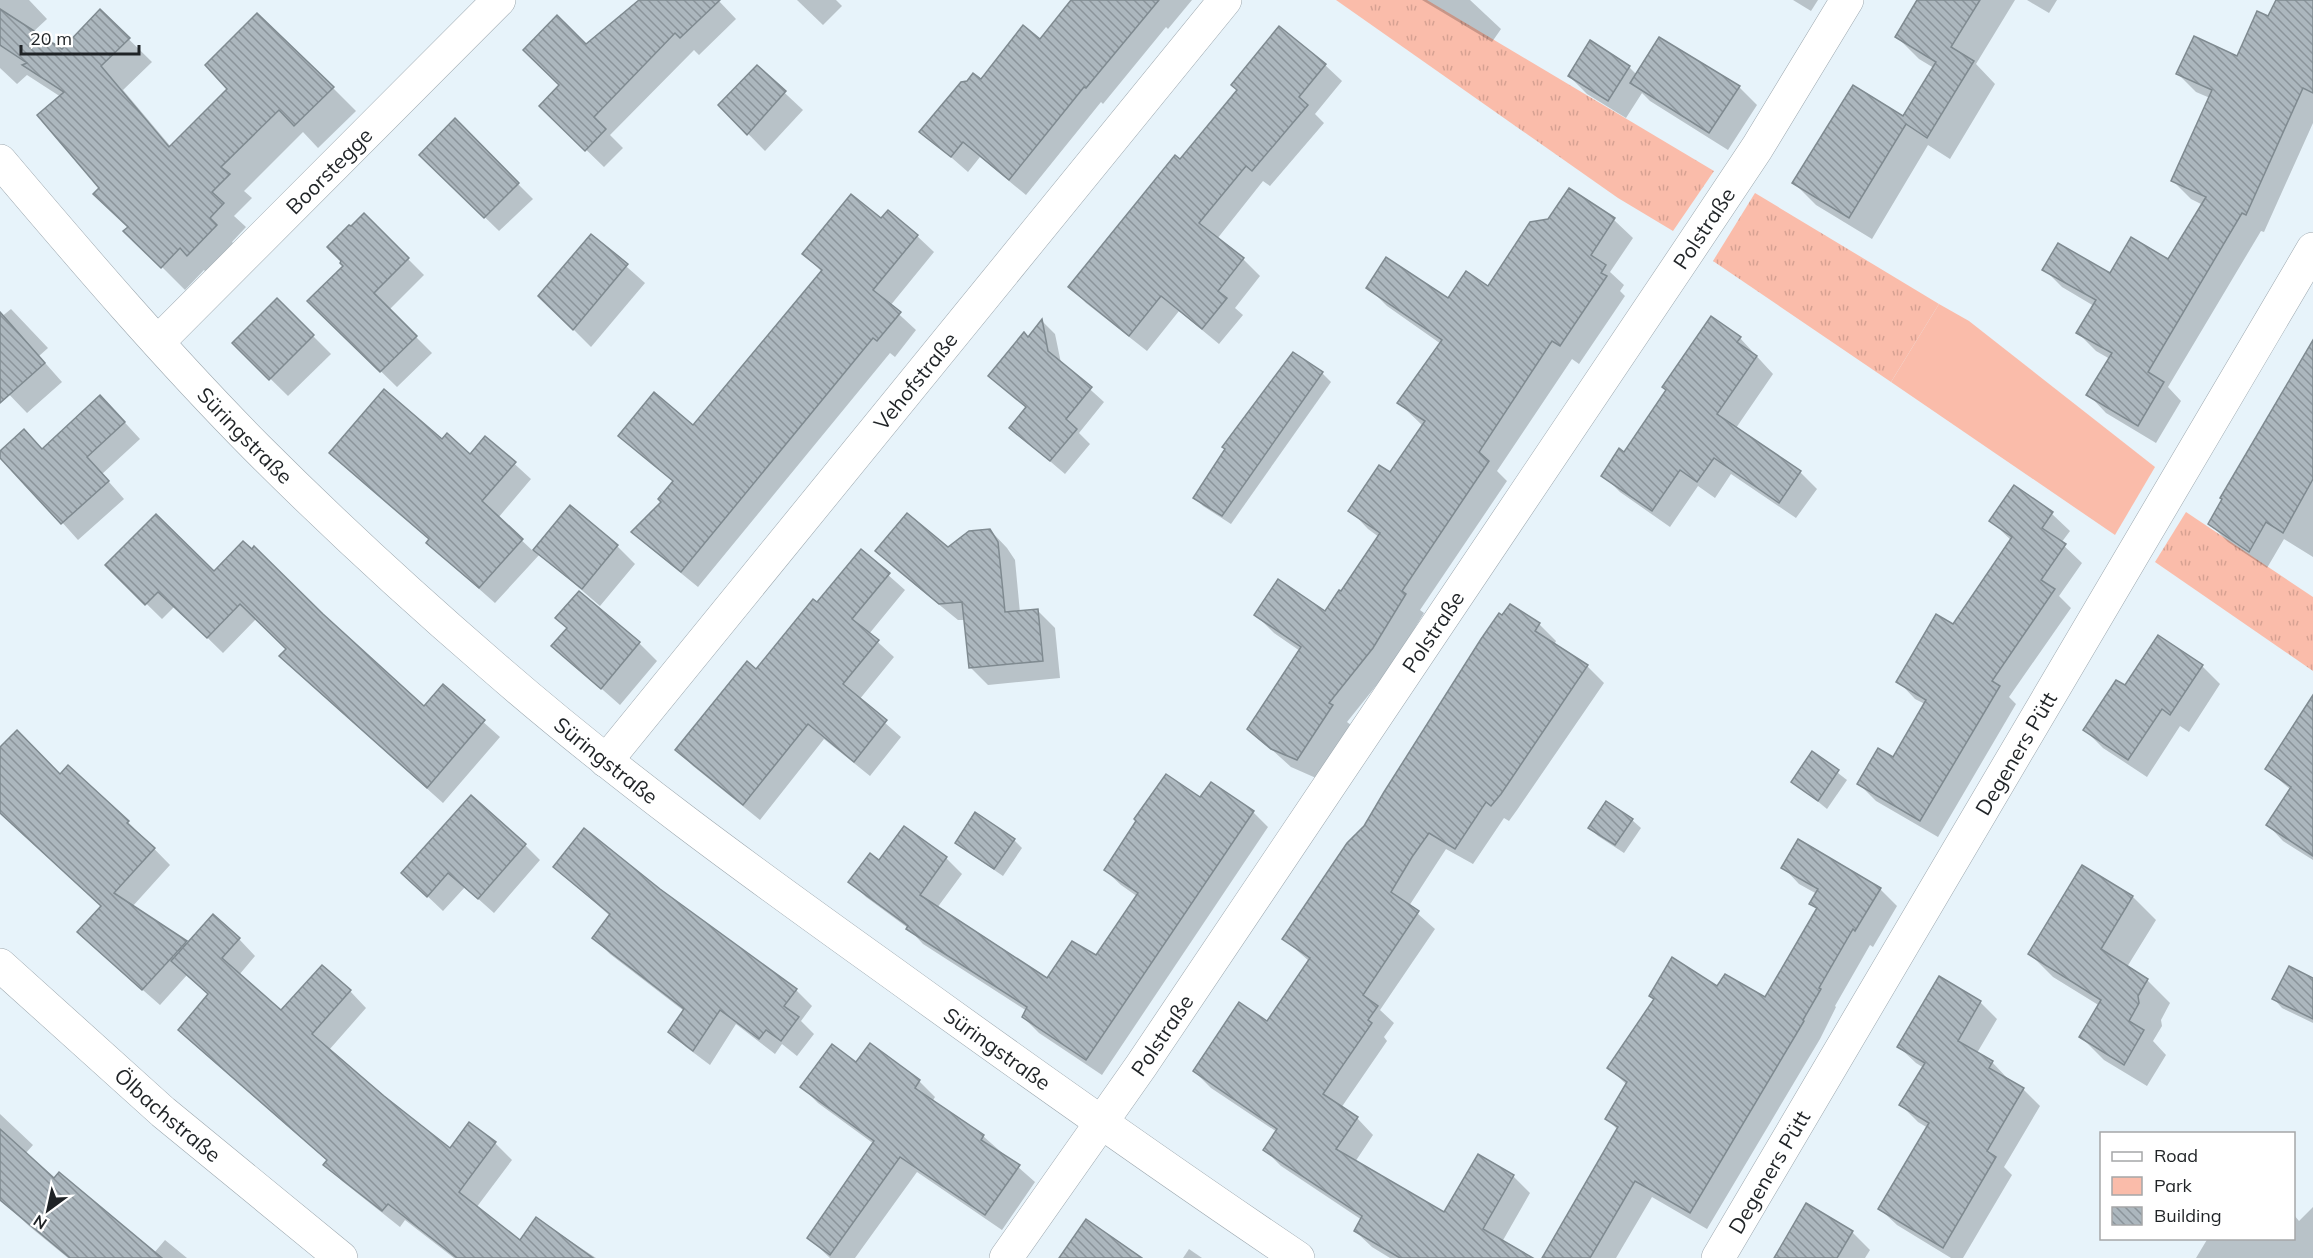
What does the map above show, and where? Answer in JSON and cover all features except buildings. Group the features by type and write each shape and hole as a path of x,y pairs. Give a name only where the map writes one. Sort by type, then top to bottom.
{"street":[{"name":"Boorstegge","path":"158,342 499,0"},
{"name":"Vehofstraße","path":"606,761 1225,0"},
{"name":"Polstraße","path":"1006,1258 1142,1066 1757,148 1847,0"},
{"name":"Süringstraße","path":"0,161 158,342 256,447 367,554 490,665 606,761 753,874 1100,1123 1298,1258"},
{"name":"Degeners Pütt","path":"1718,1258 2313,249"},
{"name":"Ölbachstraße","path":"0,965 163,1112 341,1258"}],"green space":[{"path":"1336,0 1427,0 1714,171 1673,231 1618,198"},
{"path":"1755,193 1939,304 1891,382 1713,261"},
{"path":"1939,304 1969,321 2155,467 2115,535 1891,382"},
{"path":"2186,512 2313,597 2313,671 2155,562"}]}
